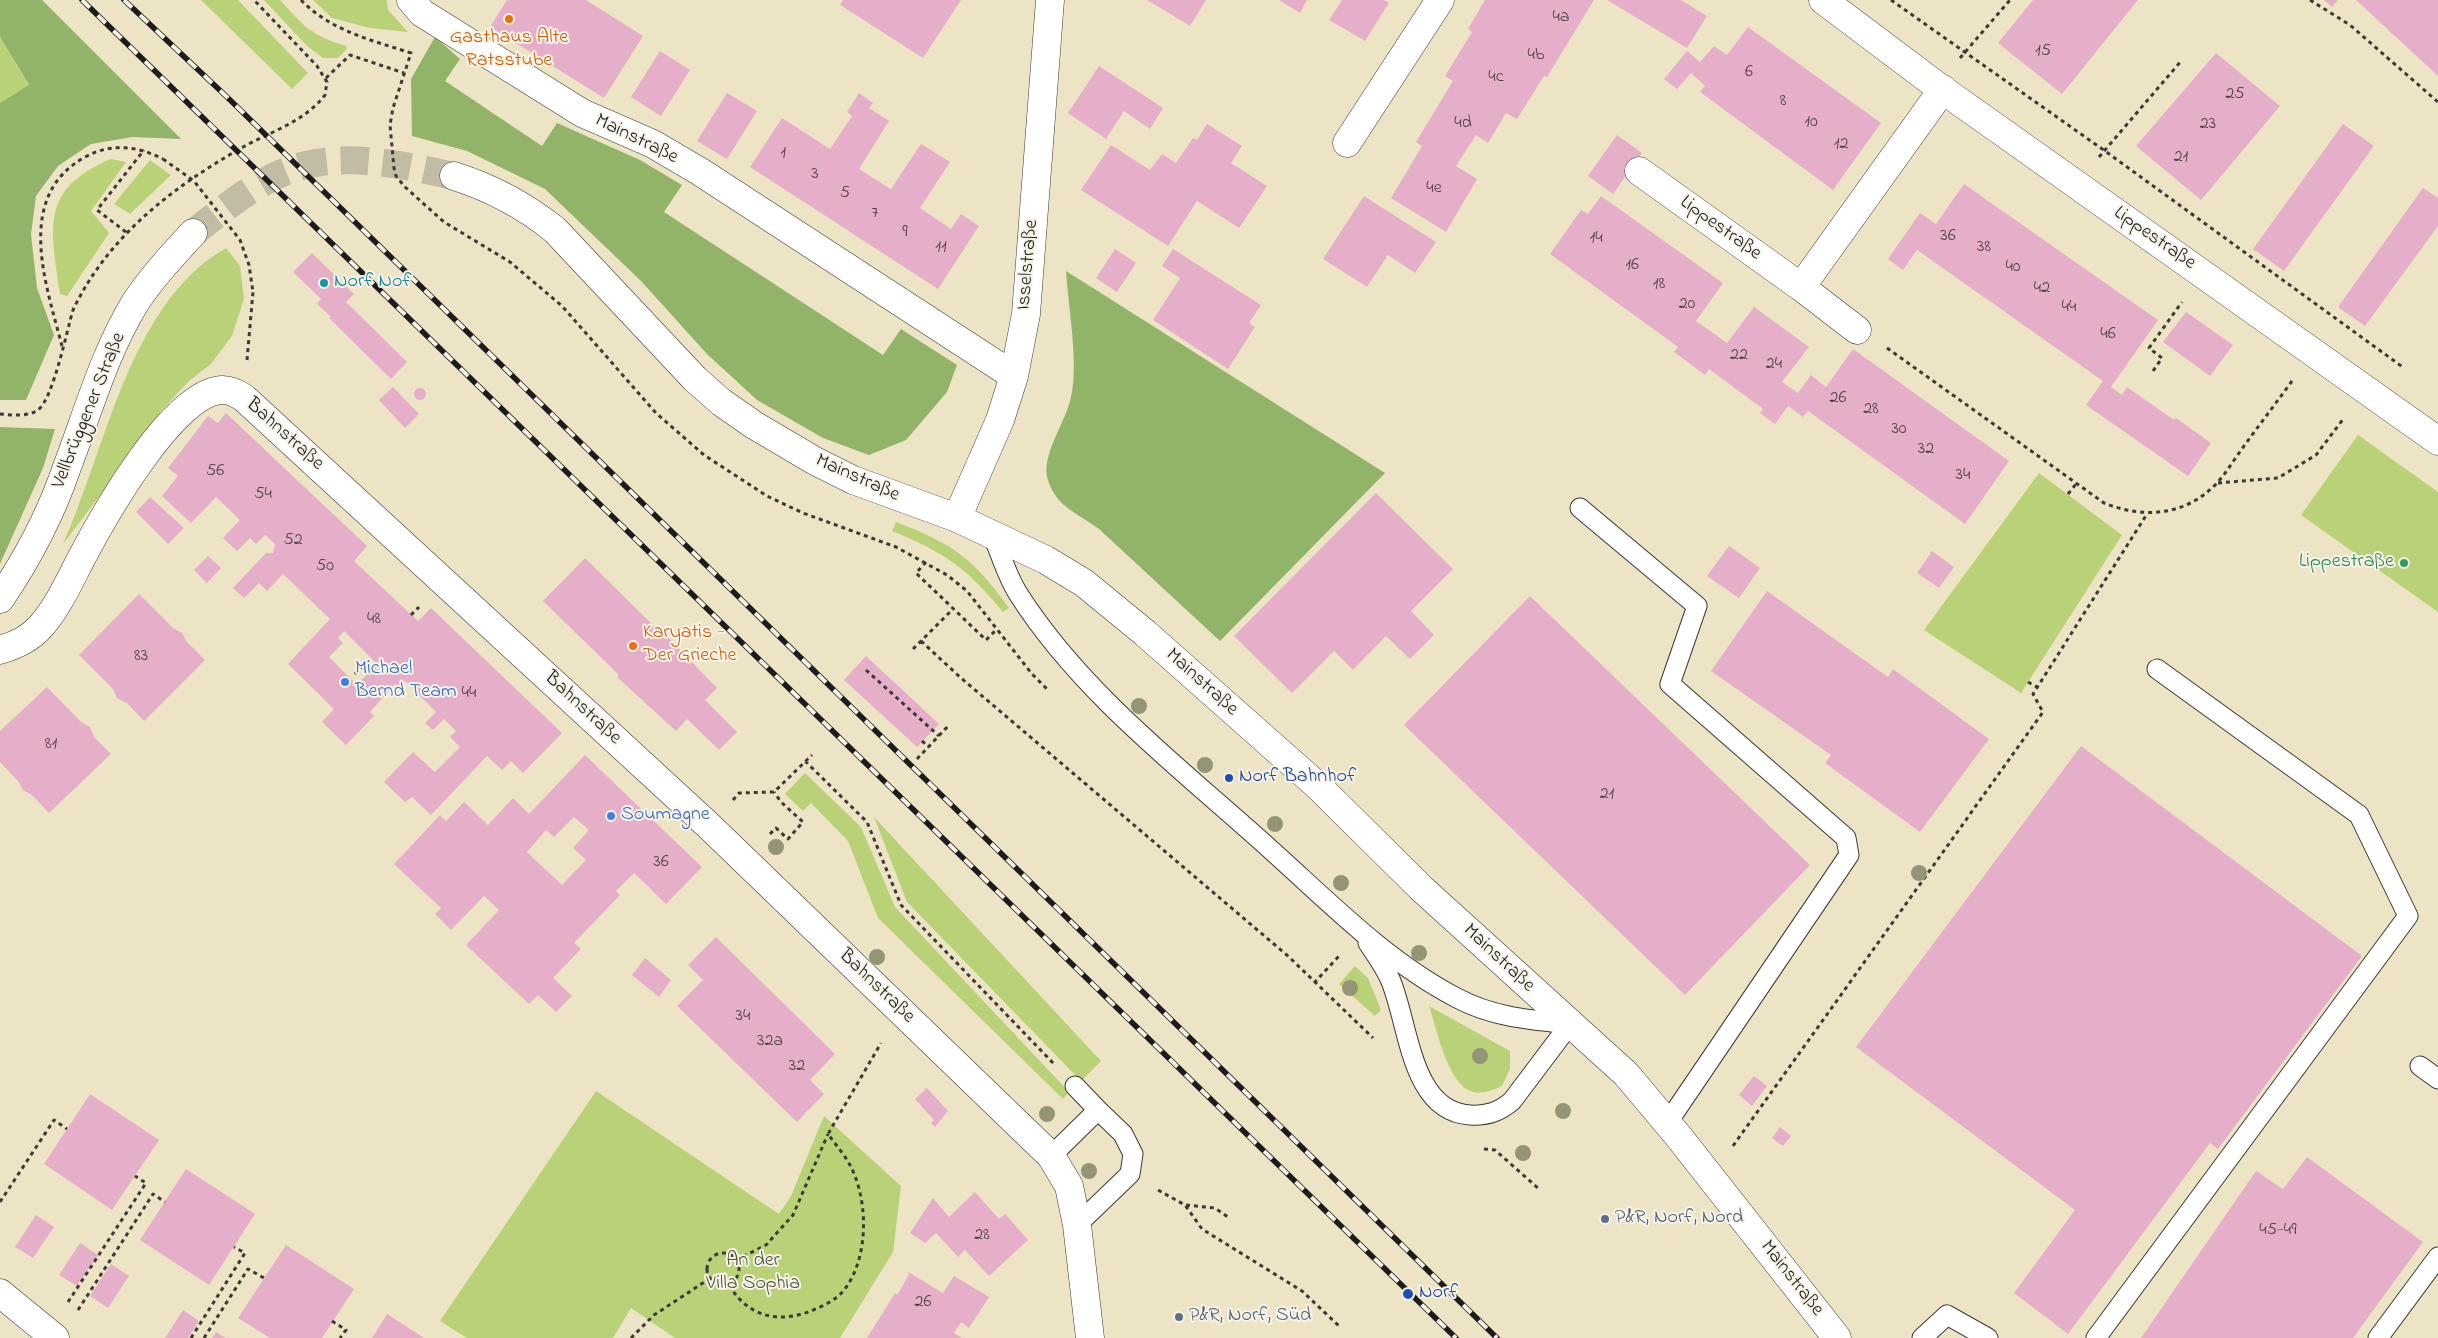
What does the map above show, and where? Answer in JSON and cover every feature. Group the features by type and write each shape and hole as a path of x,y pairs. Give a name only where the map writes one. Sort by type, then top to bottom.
{"street":[{"name":"Mainstraße","path":"411,0 422,13 582,114 653,144 699,171 1014,376"},
{"name":"Isselstraße","path":"957,518 1000,420 1014,376 1026,314 1050,0"},
{"path":"1347,143 1440,0"},
{"name":"Lippestraße","path":"1823,0 1940,87 2438,441"},
{"path":"1801,287 1940,87"},
{"name":"Lippestraße","path":"1639,171 1801,287 1857,330"},
{"name":"Mainstraße","path":"454,176 479,184 529,209 555,230 696,379 721,402 754,425 807,457 853,480 957,518 1046,560 1084,583 1145,633 1320,787 1396,865 1626,1074 1668,1122 1837,1338"},
{"name":"Vellbrüggener Straße","path":"0,599 40,531 67,470 100,376 134,304 155,273 193,233"},
{"name":"Bahnstraße","path":"0,650 22,643 41,626 58,604 83,555 145,453 174,418 199,399 214,391 230,390 244,398 710,826 1051,1156 1069,1186 1076,1224 1090,1338"},
{"path":"0,1293 52,1335"}],"lane":[{"path":"1580,508 1697,606 1670,684 1846,838 1849,855 1668,1122"},
{"path":"992,534 1018,594 1082,675 1133,726 1354,924 1428,982 1474,1006 1505,1016 1570,1024 1512,1101 1503,1109 1491,1114 1476,1115 1460,1114 1445,1109 1433,1099 1422,1082 1390,980 1378,958 1354,924"},
{"path":"2096,1338 2408,916 2359,815 2157,669"},
{"path":"2420,1066 2438,1079"},
{"path":"1075,1086 1123,1134 1133,1154 1130,1174 1076,1224"},
{"path":"1051,1156 1098,1110"},
{"path":"2378,1338 2438,1257"},
{"path":"1922,1338 1947,1315 1988,1338"}],"path":[{"path":"0,414 19,415 36,411 47,400 62,347 80,297 105,257 126,232 149,211 180,188 242,147 297,120 313,108 327,92 326,78 317,66 254,0"},
{"path":"1891,0 2105,151 2404,368"},
{"path":"1940,87 1965,51 2010,0"},
{"path":"2310,0 2350,26 2438,102"},
{"path":"326,78 350,55 404,73"},
{"path":"2076,184 2182,60"},
{"path":"62,347 42,260 41,226 49,192 69,169 94,153 118,147 144,150 163,158 194,181 240,240 249,265 253,292 244,398"},
{"path":"126,232 97,210 144,150"},
{"path":"2153,371 2162,358 2148,348 2203,274"},
{"path":"1857,330 1865,332 2104,503 2121,510 2147,514 2165,511 2192,501 2217,483 2314,352"},
{"path":"2217,483 2278,478 2316,456 2341,422"},
{"path":"2068,494 2076,484"},
{"path":"1711,1177 2043,712 2033,694 2037,686 2147,514"},
{"path":"926,562 916,573 953,609 986,640 996,630"},
{"path":"913,649 953,609"},
{"path":"921,641 961,678 1288,956 1374,1040"},
{"path":"354,674 371,657"},
{"path":"866,670 939,736"},
{"path":"2028,682 2037,686"},
{"path":"917,759 949,725"},
{"path":"922,741 928,747"},
{"path":"739,793 774,792 812,755"},
{"path":"805,761 867,822 901,905 1075,1086"},
{"path":"762,830 768,836 776,828 788,839 802,822 780,802 774,792"},
{"path":"731,802 737,807"},
{"path":"1314,983 1339,956"},
{"path":"736,1260 766,1244 793,1214 828,1134 872,1058"},
{"path":"0,1202 54,1120 67,1129"},
{"path":"729,1285 735,1295 749,1308 766,1315 784,1318 808,1312 832,1302 847,1287 856,1268 863,1236 862,1209 850,1166 828,1134"},
{"path":"1130,1174 1185,1205 1215,1208 1228,1217"},
{"path":"52,1335 146,1183 135,1176"},
{"path":"75,1314 153,1194 165,1202"},
{"path":"1185,1205 1202,1229 1302,1291 1340,1327"},
{"path":"191,1338 245,1253 234,1247"},
{"path":"728,1254 736,1260 739,1274 729,1285 718,1285 710,1279 706,1269 710,1259 714,1256 728,1254"},
{"path":"204,1338 248,1269 264,1278"},
{"path":"631,1338 654,1315 710,1279"},
{"path":"332,1321 346,1330 340,1338"}],"green space":[{"path":"0,0 42,0 181,139 132,137 91,144 58,166 36,196 31,234 37,288 54,335 26,400 0,400 0,103 29,85 0,37"},
{"path":"201,0 238,0 308,73 292,89"},
{"path":"264,0 280,0 308,29 324,38 346,46 347,49 338,58 323,58 307,46"},
{"path":"313,0 387,0 388,10 408,32 370,28 332,18"},
{"path":"0,37 29,86 0,103"},
{"path":"435,37 460,59 445,81 542,146 557,123 640,160 682,185 664,212 883,355 901,329 957,365 947,392 906,440 869,455 823,438 757,400 707,354 641,281 545,189 467,151 412,136 411,79"},
{"path":"111,159 126,162 91,211 109,233 67,296 60,294 53,230 55,213 61,197 71,183 88,171"},
{"path":"150,160 171,175 130,214 114,204"},
{"path":"226,248 240,266 244,299 232,336 211,364 189,381 161,411 63,544 124,381 143,341 166,304 193,273"},
{"path":"1066,271 1385,473 1220,641 1099,529 1062,503 1048,480 1046,471 1050,450 1068,407 1073,384 1072,335"},
{"path":"0,427 55,429 43,468 0,564"},
{"name":"Lippestraße","path":"2358,435 2438,492 2438,612 2301,515"},
{"path":"2039,473 2122,535 2021,693 1924,630"},
{"path":"896,522 932,537 960,554 984,577 1009,608 1003,612 966,572 941,554 892,531"},
{"path":"805,773 861,827 895,907 1069,1092 1063,1099 878,918 848,841 811,803 803,811 785,794"},
{"path":"874,817 1101,1061 1081,1081 907,902"},
{"path":"1355,966 1368,978 1381,1010 1375,1016 1339,984"},
{"path":"1429,1006 1510,1051 1510,1069 1502,1086 1476,1093 1460,1084 1443,1052"},
{"name":"An der Villa Sophia","path":"596,1091 779,1214 791,1196 824,1116 901,1186 893,1252 840,1338 675,1338 631,1308 613,1338 467,1338 440,1321"}],"building":[{"path":"507,0 586,0 643,36 604,98 490,27"},
{"path":"843,0 961,0 923,58 840,5"},
{"path":"1147,0 1206,0 1190,26"},
{"path":"1279,0 1307,0 1300,13"},
{"path":"1342,0 1384,0 1389,3 1365,41 1329,20"},
{"path":"1485,0 1594,0 1547,77 1544,76 1517,119 1506,113 1488,143 1476,135 1456,166 1477,179 1446,232 1391,198 1422,146 1416,142 1453,81 1445,76 1472,32 1468,29"},
{"path":"1607,0 1681,0 1707,16 1687,48"},
{"path":"2033,0 2138,0 2062,94 1998,43"},
{"path":"2324,0 2338,0 2332,7"},
{"path":"2356,0 2438,0 2438,76"},
{"path":"1748,27 1881,123 1833,190 1700,92 1705,86 1691,73 1677,89 1664,79 1687,51 1700,62 1714,46 1727,55"},
{"path":"660,51 690,70 661,116 631,97"},
{"path":"2216,53 2280,106 2201,200 2136,146"},
{"path":"1099,66 1163,108 1150,129 1124,111 1106,139 1068,113"},
{"path":"727,93 757,111 727,159 697,141"},
{"path":"859,93 873,103 869,108 889,121 859,169 891,189 921,144 950,162 920,208 951,229 961,214 979,226 938,289 750,167 782,118 830,149 852,116 847,112"},
{"path":"1207,124 1242,146 1231,163 1267,186 1239,228 1197,201 1168,246 1081,190 1111,145 1150,170 1162,154 1176,163 1193,138 1197,140"},
{"path":"2343,124 2374,146 2284,271 2253,249"},
{"path":"1617,135 1642,153 1613,194 1588,176"},
{"path":"1964,184 2158,320 2111,387 2122,395 2127,387 2211,443 2188,476 2086,405 2103,381 1917,250 1903,270 1888,259 1920,213 1936,224"},
{"path":"2423,188 2438,198 2438,226 2365,326 2338,307"},
{"path":"1364,196 1436,242 1415,273 1388,255 1367,287 1323,259"},
{"path":"1601,196 1723,283 1696,321 1727,343 1754,307 1809,347 1782,382 1798,393 1811,375 1826,387 1853,349 2009,461 1965,524 1808,411 1803,417 1788,406 1775,424 1760,413 1763,409 1709,369 1705,375 1674,352 1678,347 1550,254 1581,210 1588,214"},
{"path":"1115,249 1136,263 1117,292 1096,278"},
{"path":"1173,249 1261,305 1249,323 1255,327 1228,369 1153,320 1180,278 1162,266"},
{"path":"312,253 354,294 346,302 407,362 391,379 329,318 331,317 317,304 321,299 293,272"},
{"path":"2186,312 2233,345 2210,376 2163,342"},
{"path":"393,387 419,414 405,428 379,400"},
{"path":"422,388 425,389 425,399 418,400 415,399 414,392 415,389"},
{"path":"226,413 367,546 354,561 418,621 431,608 562,733 523,773 511,761 502,770 487,756 431,815 412,797 405,802 384,782 413,752 435,772 460,747 450,737 456,731 444,719 433,730 425,723 436,712 405,681 399,687 395,684 370,712 374,716 346,745 322,722 334,709 288,664 330,619 283,574 267,591 259,583 244,598 233,588 266,553 273,553 275,544 265,535 256,544 250,538 237,551 223,538 240,520 216,497 191,523 162,496 178,476 168,468 208,416 218,423","holes":["344,631 377,664 357,685 329,657 343,643 338,638"]},
{"path":"1376,493 1453,569 1411,611 1434,635 1410,659 1386,636 1353,670 1334,651 1292,693 1234,636"},
{"path":"150,497 184,528 168,544 136,512"},
{"path":"1729,546 1760,568 1739,598 1707,576"},
{"path":"1932,551 1954,567 1939,588 1917,573"},
{"path":"208,556 221,568 207,583 194,570"},
{"name":"Karyatis - Der Grieche","path":"585,558 660,632 662,631 717,688 705,700 737,732 719,750 687,719 676,731 617,677 619,675 543,601"},
{"path":"1767,591 1888,677 1893,669 1989,739 1920,832 1825,763 1831,755 1711,671"},
{"path":"139,594 173,628 182,633 187,642 205,660 144,721 127,703 117,698 113,689 79,655"},
{"path":"1530,596 1810,865 1685,995 1404,725"},
{"path":"866,656 939,724 917,747 844,680"},
{"path":"47,687 81,722 90,727 94,737 111,754 49,813 32,795 23,790 18,781 0,762 0,731"},
{"path":"2081,746 2362,956 2218,1149 2210,1143 2068,1334 2014,1293 2075,1210 1856,1047"},
{"path":"585,755 702,867 666,904 634,873 616,891 620,895 574,943 581,949 553,978 572,996 556,1012 538,995 529,1004 466,945 499,910 484,896 451,930 435,914 441,908 394,864 440,815 446,821 464,802 488,825 513,798 529,814","holes":["574,817 589,830 573,848 586,860 562,885 527,852 546,830 554,837"]},
{"path":"716,937 835,1054 810,1080 824,1094 797,1122 677,1006 703,980 688,965"},
{"path":"645,958 671,980 659,997 632,975"},
{"path":"1754,1076 1767,1086 1752,1106 1739,1095"},
{"path":"927,1088 948,1111 935,1127 931,1123 934,1120 915,1099"},
{"path":"90,1094 159,1140 112,1210 44,1164"},
{"path":"1780,1127 1791,1136 1783,1146 1772,1138"},
{"path":"2307,1157 2423,1242 2353,1338 2141,1338 2256,1171 2283,1189"},
{"path":"186,1169 255,1214 209,1285 140,1240"},
{"path":"975,1192 999,1219 1005,1214 1028,1240 989,1276 965,1250 958,1257 936,1233 925,1243 910,1233 933,1198 949,1217"},
{"path":"36,1215 54,1227 33,1258 15,1247"},
{"path":"80,1243 98,1255 77,1286 59,1275"},
{"path":"286,1245 354,1289 322,1338 270,1338 238,1318"},
{"path":"111,1264 129,1276 108,1308 90,1296"},
{"path":"908,1272 943,1293 954,1276 989,1297 969,1328 961,1322 954,1333 962,1338 867,1338 895,1293 897,1295 909,1275"},
{"path":"183,1310 199,1321 188,1338 165,1338"},
{"path":"387,1314 421,1336 424,1338 372,1338"},
{"path":"216,1332 226,1338 212,1338"}],"tunnel":[{"path":"193,233 240,197 265,181 278,174 312,164 353,160 394,164 454,176"}],"railway":[{"path":"82,0 1456,1338"},
{"path":"124,0 227,97 1497,1338"}],"place":[{"name":"Gasthaus Alte Ratsstube","path":"509,19"},
{"name":"Norf Nof","path":"324,283"},
{"name":"Lippestraße","path":"2404,563"},
{"name":"Karyatis - Der Grieche","path":"633,646"},
{"name":"Michael Bernd Team","path":"345,682"},
{"name":"Norf Bahnhof","path":"1229,778"},
{"name":"Soumagne","path":"611,816"},
{"name":"P&R, Norf, Nord","path":"1605,1219"},
{"name":"Norf","path":"1408,1294"},
{"name":"P&R, Norf, Süd","path":"1179,1317"}]}
